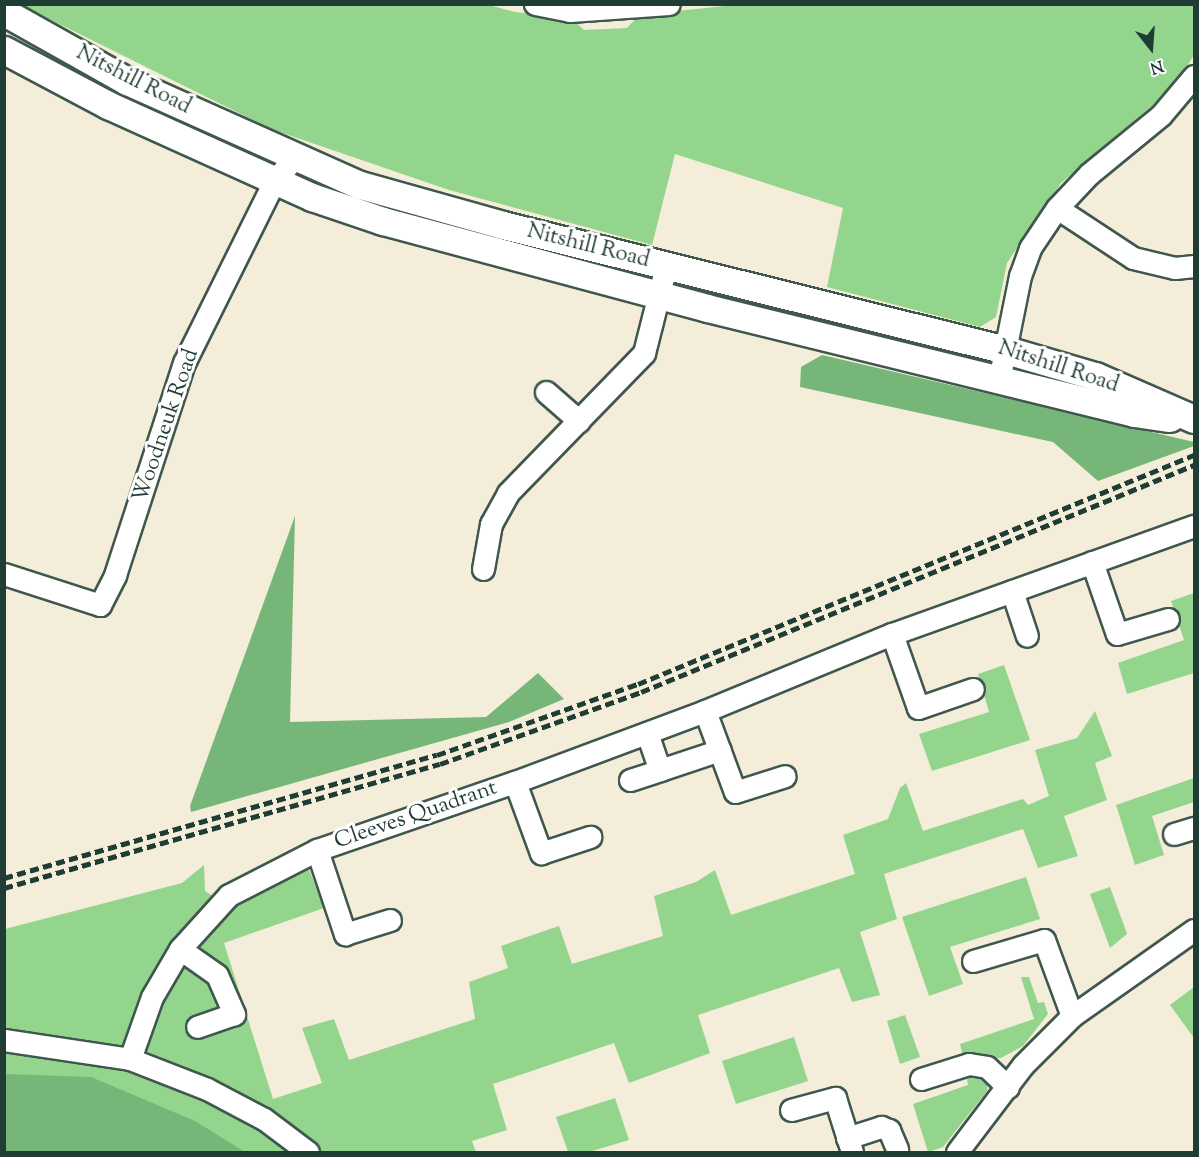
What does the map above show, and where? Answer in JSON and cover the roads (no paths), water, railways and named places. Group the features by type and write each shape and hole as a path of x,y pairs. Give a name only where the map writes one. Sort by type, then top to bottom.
{"main road":[{"name":"Nitshill Road","path":"4,12 127,81 294,158 360,185 666,266 1006,350 1095,376 1194,420"},
{"name":"Nitshill Road","path":"4,50 108,105 312,198 472,248 1134,413 1194,420"}],"street":[{"path":"536,4 579,11 669,4"},
{"path":"999,380 1020,276 1030,248 1057,208 1089,174 1161,115 1194,76"},
{"name":"Woodneuk Road","path":"4,574 100,604 130,531 184,363 275,180 294,158"},
{"path":"1057,208 1133,258 1175,268 1194,266"},
{"path":"483,569 491,524 508,493 644,352 666,266"},
{"path":"546,392 579,421"},
{"name":"Cleeves Quadrant","path":"130,1059 152,997 180,949 229,895 317,850 515,782 705,711 892,634 1194,526"},
{"path":"1092,562 1117,634 1168,619"},
{"path":"1012,591 1027,636"},
{"path":"892,634 918,708 973,689"},
{"path":"705,711 735,792 785,776"},
{"path":"646,733 660,770"},
{"path":"630,780 720,750"},
{"name":"Cleeves Quadrant","path":"515,782 541,854 590,837"},
{"name":"Cleeves Quadrant","path":"317,850 345,934 390,920"},
{"path":"957,1152 1023,1065 1072,1016 1194,930"},
{"path":"973,961 1044,940 1072,1016"},
{"path":"180,949 217,975 234,1014 197,1027"},
{"path":"4,1040 130,1059 207,1089 245,1109 308,1152"},
{"path":"921,1079 969,1064 987,1067 1008,1087"},
{"path":"791,1110 835,1098 850,1145 881,1127 889,1130 897,1149"}],"railway":[{"path":"4,878 437,755 638,684 1194,455"},
{"path":"4,888 440,764 641,692 1194,465"}]}
